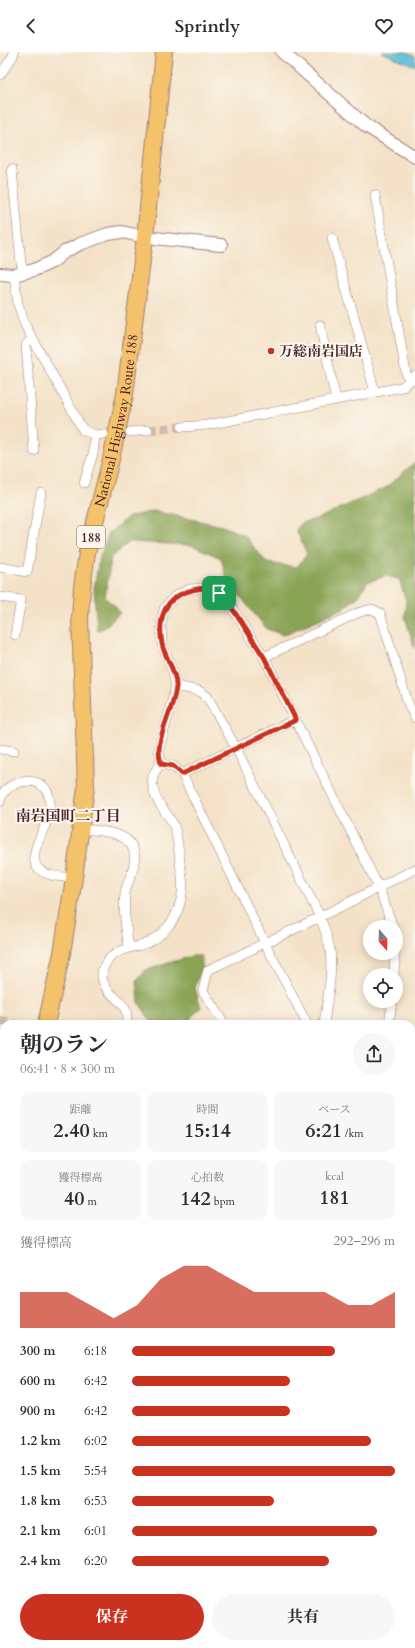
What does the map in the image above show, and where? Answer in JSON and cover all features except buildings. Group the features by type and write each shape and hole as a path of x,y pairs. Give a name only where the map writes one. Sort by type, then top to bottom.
{"highway":[{"name":"National Highway Route 188","path":"47,1020 62,953 86,787 80,625 82,587 87,553 111,459 125,394 145,237 164,52"}],"street":[{"path":"0,75 13,56 14,52"},
{"path":"282,52 366,126 415,157"},
{"path":"12,169 21,263 18,304 25,325 83,430 99,434 84,482"},
{"path":"182,427 207,425 402,387 413,378 406,374 375,195"},
{"path":"0,274 19,274 34,270 52,262 66,251 80,244 108,234 122,232 145,237 221,245"},
{"path":"332,238 375,392"},
{"path":"320,325 336,400"},
{"path":"32,338 26,346 34,451"},
{"path":"130,432 148,430"},
{"path":"0,567 27,572 42,493"},
{"path":"161,764 159,749 176,686 173,672 162,644 161,625 164,610 175,596 190,589 205,588 219,593 228,602 264,657 380,888 391,920"},
{"path":"0,597 21,600 15,635"},
{"path":"264,657 360,612 372,609 380,613 409,706 415,718"},
{"path":"176,686 199,691 207,696 236,748 320,917 330,950 330,969 324,1020"},
{"path":"182,774 296,720"},
{"path":"0,749 14,751"},
{"path":"161,764 173,766 182,774 265,943 305,1020"},
{"path":"126,1020 126,1010 122,1002 107,989 103,976 104,966 110,956 118,951 141,946 151,941 169,926 178,913 182,898 183,883 178,841 174,826 167,813 159,803 153,788 154,771 161,764"},
{"path":"0,802 3,792 13,783 26,780 37,783 44,788 49,795 50,814 35,851 34,860 38,868 44,873 74,878"},
{"path":"81,829 106,831 121,835 130,844 135,854 134,864 126,891 124,908 129,948"},
{"path":"221,1020 203,991 208,970 380,888 415,869"},
{"path":"390,1020 391,1008"}],"green space":[{"path":"415,462 415,649 405,617 406,601 399,579 386,576 367,582 359,596 342,609 283,635 267,629 247,605 227,579 221,558 191,545 129,542 111,557 105,598 114,605 120,613 105,627 97,631 94,588 99,560 109,533 128,517 154,511 222,526 244,535 267,563 297,567 307,554 296,530 302,523 319,518 387,487"},
{"path":"192,956 202,956 202,966 195,988 201,1008 191,1017 190,1020 150,1020 139,1003 137,981 146,970"}],"water":[{"path":"381,52 407,52 415,56 415,66"}],"tunnel":[{"path":"148,430 182,427"}],"place":[{"name":"万総南岩国店","path":"271,351"}],"district":[{"name":"南岩国町二丁目","path":"68,816"}],"route":[{"path":"205,588 219,593 228,602 264,657 296,720 182,774 173,766 161,764 159,749 176,686 173,672 162,644 161,625 164,610 175,596 190,589 205,588"}]}
